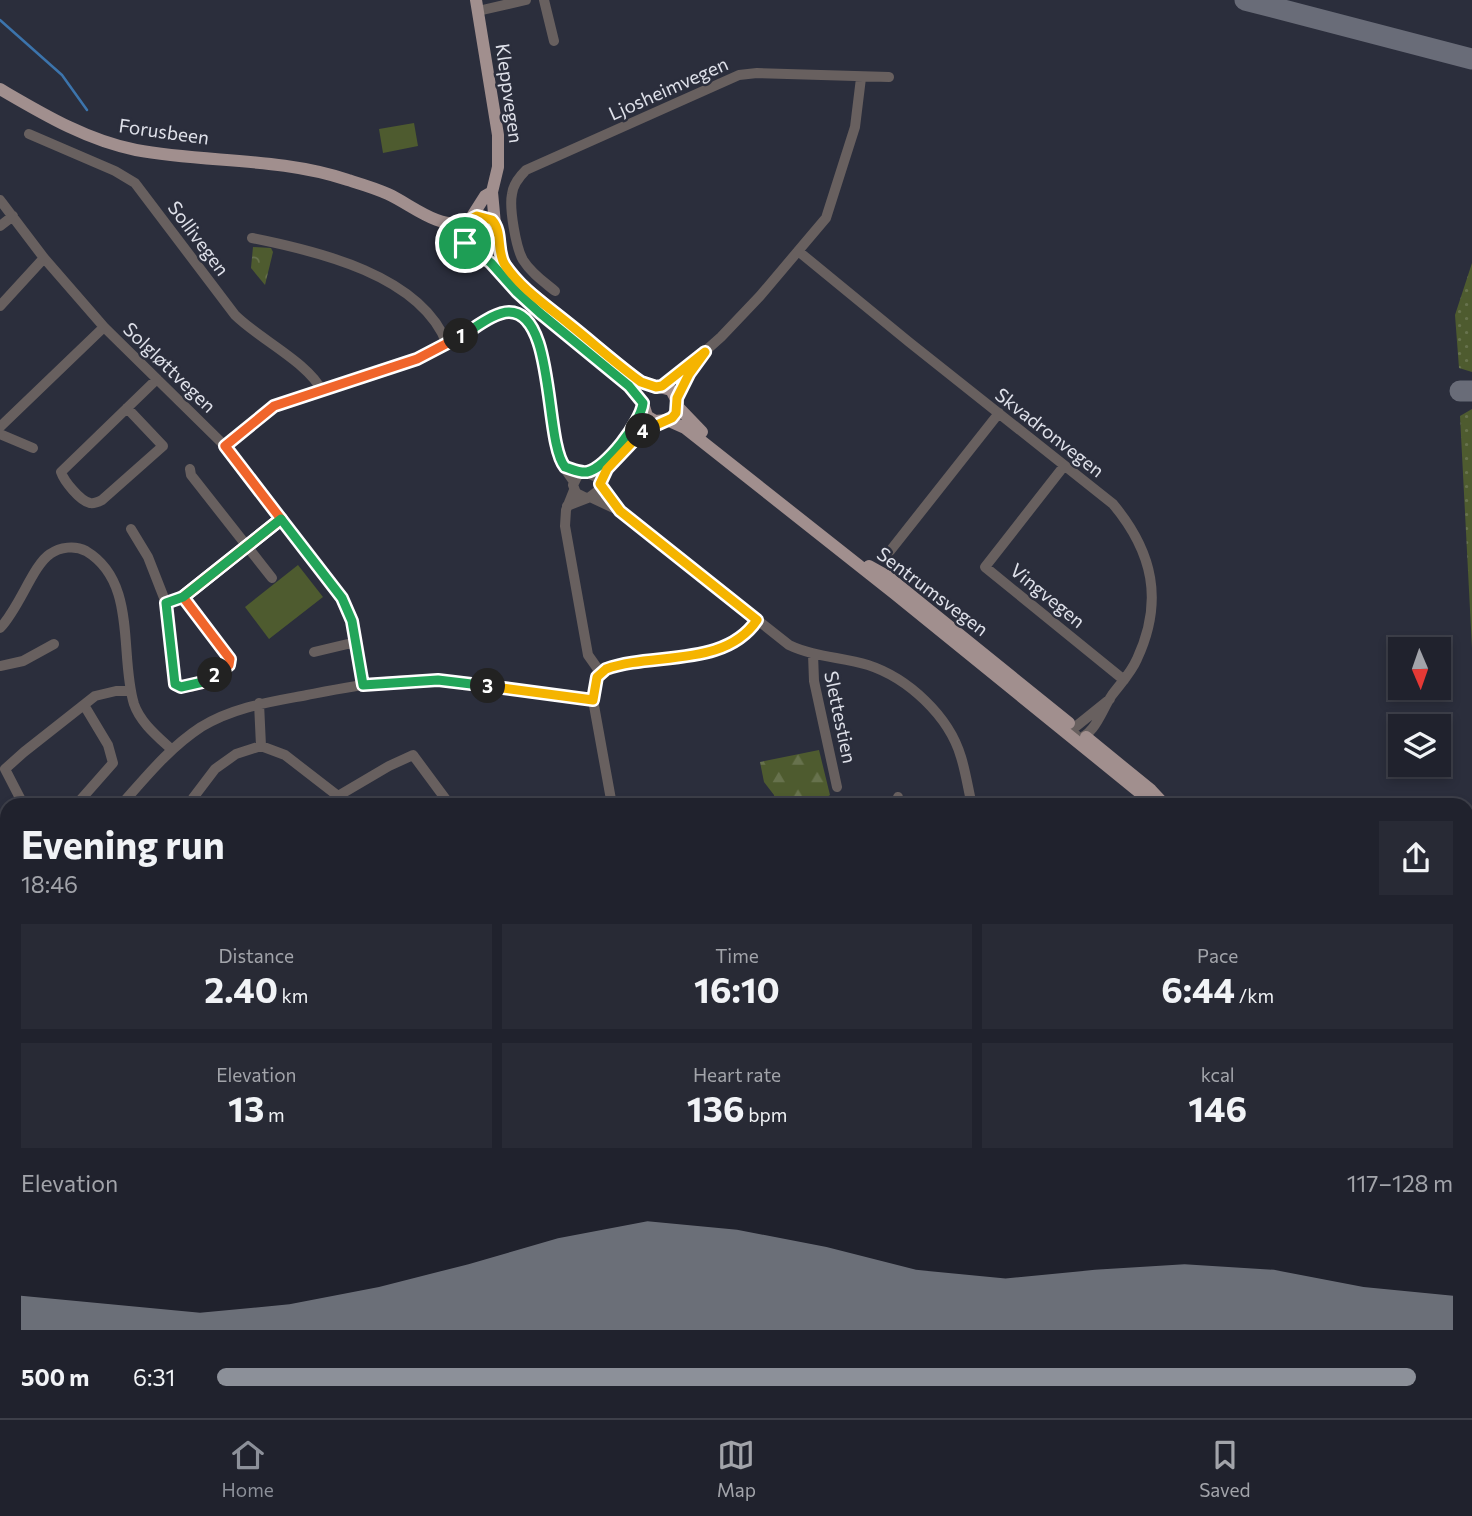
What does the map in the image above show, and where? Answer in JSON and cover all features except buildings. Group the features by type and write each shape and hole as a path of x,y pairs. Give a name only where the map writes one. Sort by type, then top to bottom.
{"main road":[{"name":"Kleppvegen","path":"477,5 498,135 498,167 492,192 497,231"},
{"name":"Forusbeen","path":"0,89 68,127 118,146 155,153 261,162 334,175 371,187 443,223 457,225 469,220"},
{"name":"Forusbeen","path":"293,169 387,203 465,243"},
{"name":"Kleppvegen","path":"469,220 485,196 492,192"},
{"path":"485,216 497,231 489,250 477,252 465,243 462,231 469,220 485,216"},
{"name":"Sentrumsvegen","path":"497,231 499,251 505,264 523,286 641,382 671,390 691,422 869,567 887,576 1079,735 1147,798"},
{"name":"Sentrumsvegen","path":"477,252 540,313 629,386 651,419 685,428 1158,798"},
{"path":"643,405 646,393 659,386"},
{"path":"663,421 676,413 677,403"}],"street":[{"path":"477,5 526,0"},
{"path":"544,0 554,41"},
{"name":"Ljosheimvegen","path":"555,291 534,273 520,251 511,200 516,182 531,167 739,75 757,73 889,77"},
{"path":"659,386 705,352 761,296 826,218 855,127 861,78"},
{"name":"Sollivegen","path":"29,134 115,171 135,184 235,315 247,328 313,376 322,391"},
{"name":"Solgløttvegen","path":"0,200 104,327 225,446 342,598 352,621 363,685"},
{"path":"0,226 13,216"},
{"path":"252,238 331,256 389,284 430,315 447,344"},
{"name":"Skvadronvegen","path":"798,251 1113,504 1132,526 1149,564 1152,580 1151,610 1141,649 1124,680 1079,735"},
{"path":"0,306 41,253"},
{"path":"225,446 268,409 417,359 506,312 516,313 530,324 537,341 546,375 557,452 579,496 620,511"},
{"path":"0,427 104,327"},
{"path":"677,403 689,374 705,352"},
{"path":"127,408 163,446 102,500 93,504 86,502 61,472 127,408 157,379"},
{"path":"600,672 588,655 581,623 565,526 567,506 574,486 586,472 607,458 622,441 636,423 643,405"},
{"path":"890,551 999,414"},
{"path":"567,506 588,498 599,490 599,483 607,469 631,442 643,431 663,421"},
{"path":"0,434 33,448"},
{"name":"Vingvegen","path":"1064,466 985,567 1124,680"},
{"path":"565,467 598,478 620,511 789,645 813,654 869,665 887,673 922,698 952,735 961,756 970,798"},
{"path":"190,469 191,475 272,578"},
{"path":"166,603 183,597 281,519"},
{"path":"131,529 148,557 166,603 175,684 178,687 203,682 231,663 183,597"},
{"path":"0,628 16,609 45,558 62,548 80,548 99,562 108,573 120,600 131,691 140,716 171,749"},
{"path":"611,798 593,700 600,672 612,667 722,647 744,635 757,620"},
{"path":"314,652 356,642"},
{"path":"0,666 23,661 54,644"},
{"name":"Slettestien","path":"813,654 814,681 837,787"},
{"path":"127,798 171,749 214,720 259,703 363,685 438,680 593,700"},
{"path":"20,798 5,769 95,696 131,691"},
{"name":"Skvadronvegen","path":"1079,735 1110,699"},
{"path":"259,703 261,746"},
{"path":"82,798 113,763 108,745 84,705"},
{"path":"197,798 215,769 236,754 261,746 285,755 338,796 413,755 444,798"}],"green space":[{"path":"414,123 418,146 383,153 379,129"},
{"path":"253,247 271,248 273,252 265,285 251,268"},
{"path":"1472,263 1472,372 1459,368 1455,315"},
{"path":"1472,409 1472,648 1460,416"},
{"path":"298,565 323,597 269,639 245,607"},
{"path":"819,750 830,795 826,798 774,798 764,782 760,762"}],"waterway":[{"path":"0,20 62,75 87,110"}],"taxiway":[{"path":"1245,0 1472,59"},
{"path":"1460,391 1472,391"}],"route":[{"path":"465,243 462,231 466,222 477,216 492,220 498,231 499,251 505,264 523,286 641,382 656,387 662,386 705,352 689,374 677,398 678,407 672,418 643,431 607,469 599,483 620,511 757,620 744,635 722,647 606,669 597,677 593,700 438,680 363,685 352,621 342,598 281,519 246,545 183,597 166,603 173,676 178,687 203,682 231,663 183,597 281,519 225,446 268,409 417,359 509,312 516,313 530,324 537,341 546,375 557,452 565,467 582,473 590,472 607,458 636,423 643,403 629,386 540,313 491,263 465,243"}]}
